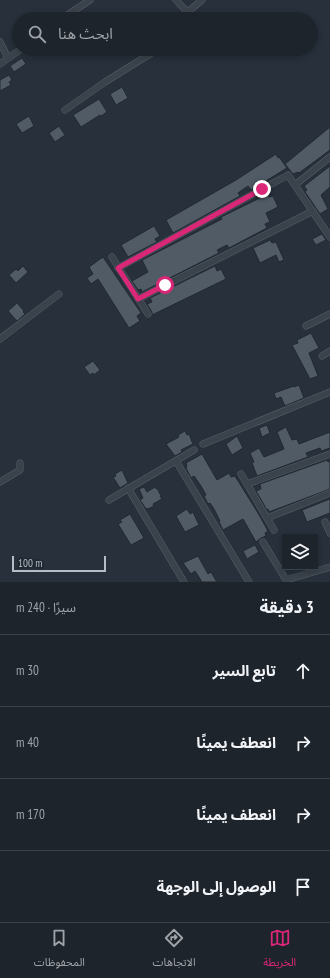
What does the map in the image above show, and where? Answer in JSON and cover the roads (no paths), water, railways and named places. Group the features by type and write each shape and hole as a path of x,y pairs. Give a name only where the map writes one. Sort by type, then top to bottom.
{"street":[{"path":"72,12 90,0"},
{"path":"176,0 187,12 202,0"},
{"path":"0,42 8,58"},
{"path":"0,64 12,55"},
{"path":"65,110 105,82 147,56"},
{"path":"295,185 330,156"},
{"path":"118,268 288,175 330,237"},
{"path":"138,299 313,211"},
{"path":"112,257 148,314"},
{"path":"0,339 59,294"},
{"path":"306,326 330,314"},
{"path":"322,356 330,351"},
{"path":"203,444 330,392"},
{"path":"109,500 194,450"},
{"path":"247,484 330,454"},
{"path":"176,461 248,582"},
{"path":"0,482 20,470 20,463"},
{"path":"241,474 274,530"},
{"path":"128,488 184,582"},
{"path":"267,518 330,493"},
{"path":"325,522 330,533"},
{"path":"263,542 286,580 330,568"}]}
